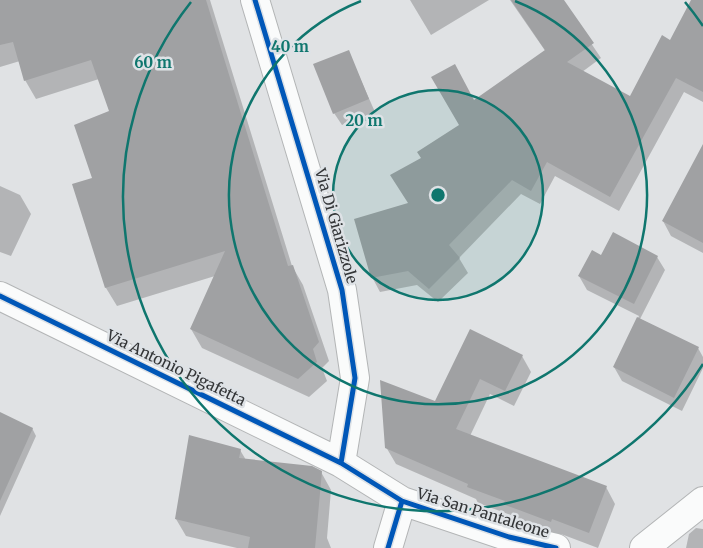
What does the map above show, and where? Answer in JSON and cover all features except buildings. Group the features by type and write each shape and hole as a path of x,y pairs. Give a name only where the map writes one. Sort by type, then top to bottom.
{"street":[{"name":"Via Di Giarizzole","path":"255,0 342,290 354,378 341,463"},
{"name":"Via Antonio Pigafetta","path":"0,296 341,463"},
{"path":"341,463 402,501 388,548"},
{"name":"Via San Pantaleone","path":"402,501 509,537 556,548"},
{"path":"644,548 703,501"}],"cycle path":[{"path":"255,0 342,290 355,378 341,463 402,501 388,548"},
{"path":"0,296 341,463"},
{"path":"402,501 509,537 556,548"}]}
